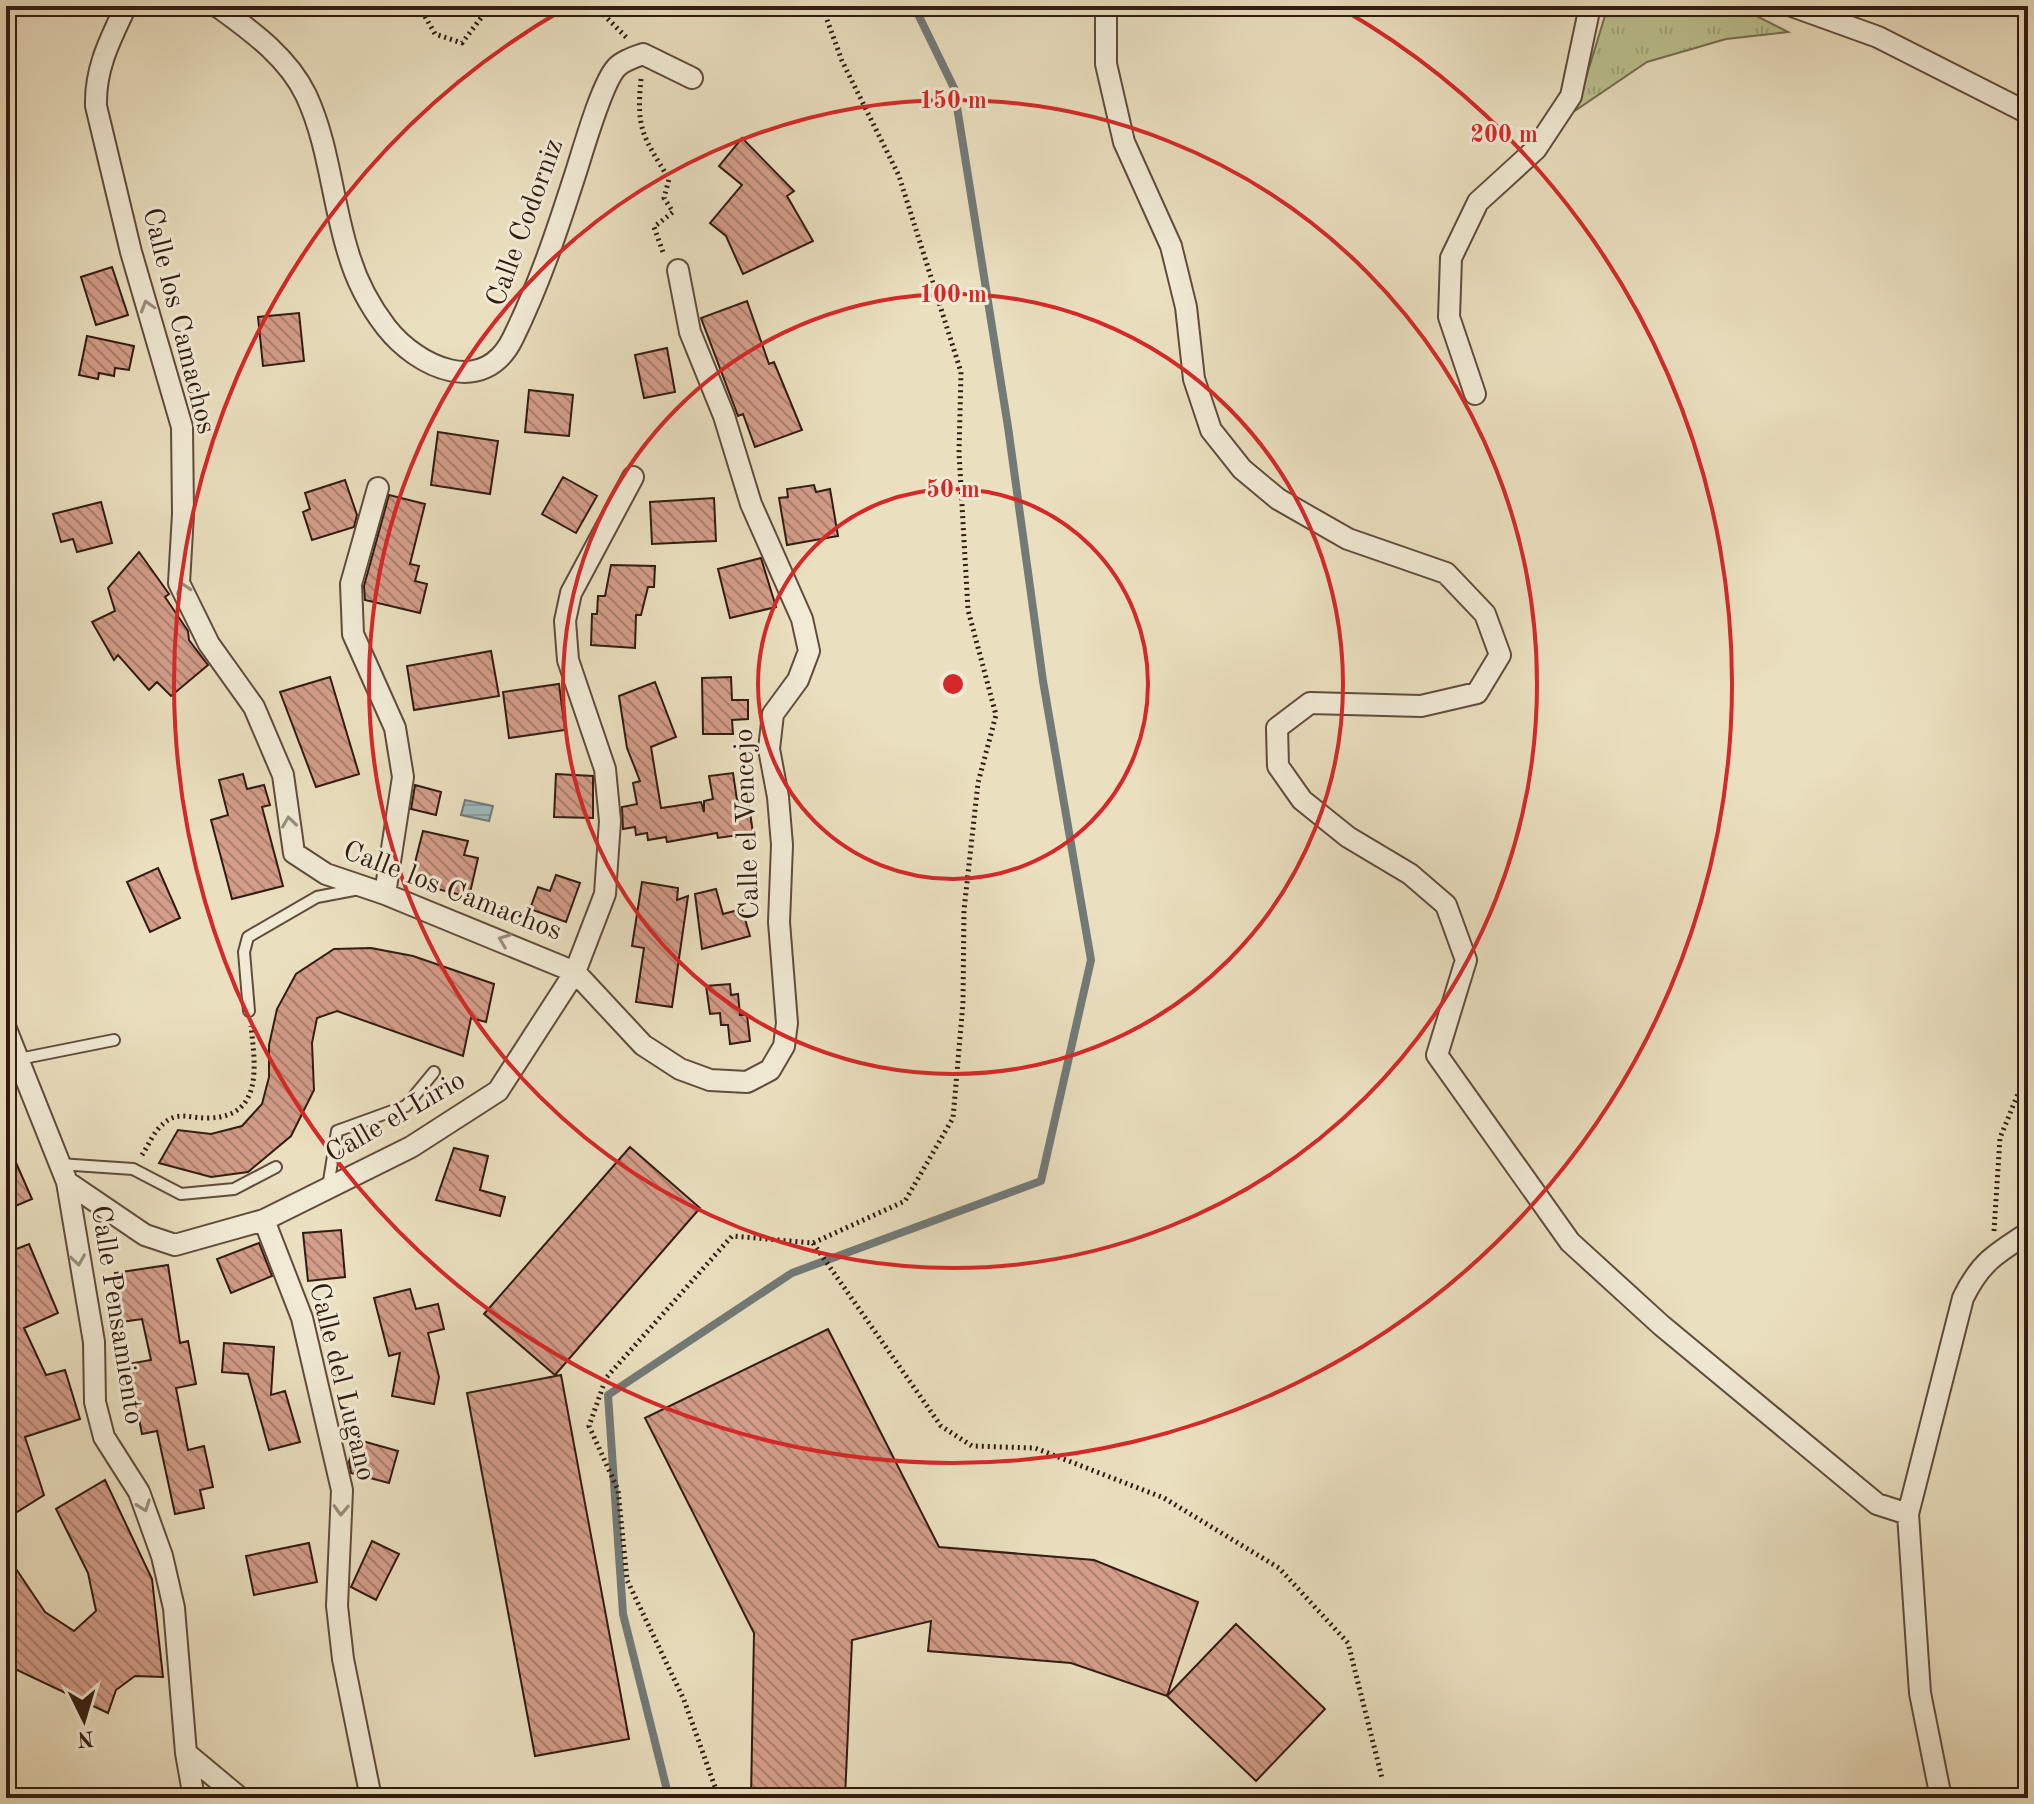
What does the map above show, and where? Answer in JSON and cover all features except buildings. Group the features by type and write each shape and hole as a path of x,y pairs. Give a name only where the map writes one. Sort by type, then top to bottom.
{"street":[{"name":"Calle los Camachos","path":"126,6 100,61 95,82 96,106 131,252 182,427 183,514 179,583 209,644 254,707 283,775 294,853 326,874 376,891 575,972"},
{"name":"Calle Codorniz","path":"217,6 285,62 305,94 317,126 348,253 364,295 380,318 411,351 444,369 469,373 492,368 508,348 541,280 591,124 617,67 643,54"},
{"path":"1106,6 1106,64 1124,142 1171,246 1186,307 1194,379 1211,430 1242,469 1278,499 1348,539 1446,573 1485,614 1500,655 1477,693 1421,706 1310,703 1277,728 1278,766 1302,800 1348,837 1410,874 1446,905 1466,960 1437,1055 1570,1242 1661,1325 1877,1504 1908,1514"},
{"path":"1475,394 1449,317 1451,258 1478,202 1536,149 1571,96 1590,6"},
{"path":"1792,6 1878,37 2028,113"},
{"path":"643,54 692,78"},
{"name":"Calle el Vencejo","path":"575,972 643,1045 680,1069 710,1080 747,1082 770,1070 784,1046 787,1023 779,922 782,845 778,797 769,749 773,714 798,680 809,651 802,619 751,504 724,416 690,332 678,270"},
{"name":"Calle el Lirio","path":"63,1173 145,1235 175,1245 264,1220 411,1147 498,1091 575,972 605,894 610,821 605,769 568,660 565,621 571,593 633,477"},
{"path":"376,891 403,777 395,728 353,634 351,584 378,488"},
{"name":"Calle Pensamiento","path":"6,1029 63,1173 94,1342 95,1402 104,1437 139,1492 162,1556 174,1608 186,1753 194,1798"},
{"name":"Calle del Lugano","path":"264,1220 302,1318 342,1490 337,1606 343,1659 371,1798"},
{"path":"1941,1798 1920,1693 1908,1514 1963,1298 1977,1271 1992,1256 2028,1233"},
{"path":"186,1753 240,1798"}],"lane":[{"path":"249,1011 244,971 248,937 317,897 376,891"},
{"path":"19,1059 114,1040"},
{"path":"328,1189 337,1131 406,1106 434,1072"},
{"path":"63,1173 133,1169 181,1194 234,1189 276,1167"}],"path":[{"path":"419,6 435,34 462,43 490,6"},
{"path":"595,6 643,54 638,116 646,141 669,179 664,198 673,212 654,227 661,251 678,270"},
{"path":"719,1798 684,1700 627,1580 618,1490 589,1426 606,1378 732,1236 813,1243 905,1201 953,1118 963,1003 964,910 978,783 996,715 968,610 959,453 961,372 899,176 842,61 823,8"},
{"path":"133,1169 163,1124 182,1114 210,1118 236,1111 251,1095 255,1068 249,1011"},
{"path":"1992,1256 2000,1138 2022,1084 2028,1079"},
{"path":"813,1243 941,1426 972,1446 1035,1448 1164,1498 1279,1568 1348,1643 1382,1778"}],"green space":[{"path":"1608,6 1737,6 1788,32 1726,39 1647,62 1576,110"}],"water":[{"path":"465,800 493,806 489,821 461,815"}],"waterway":[{"path":"669,1798 623,1614 608,1395 792,1273 1041,1181 1091,960 1043,681 1008,427 954,88 914,6"}]}
